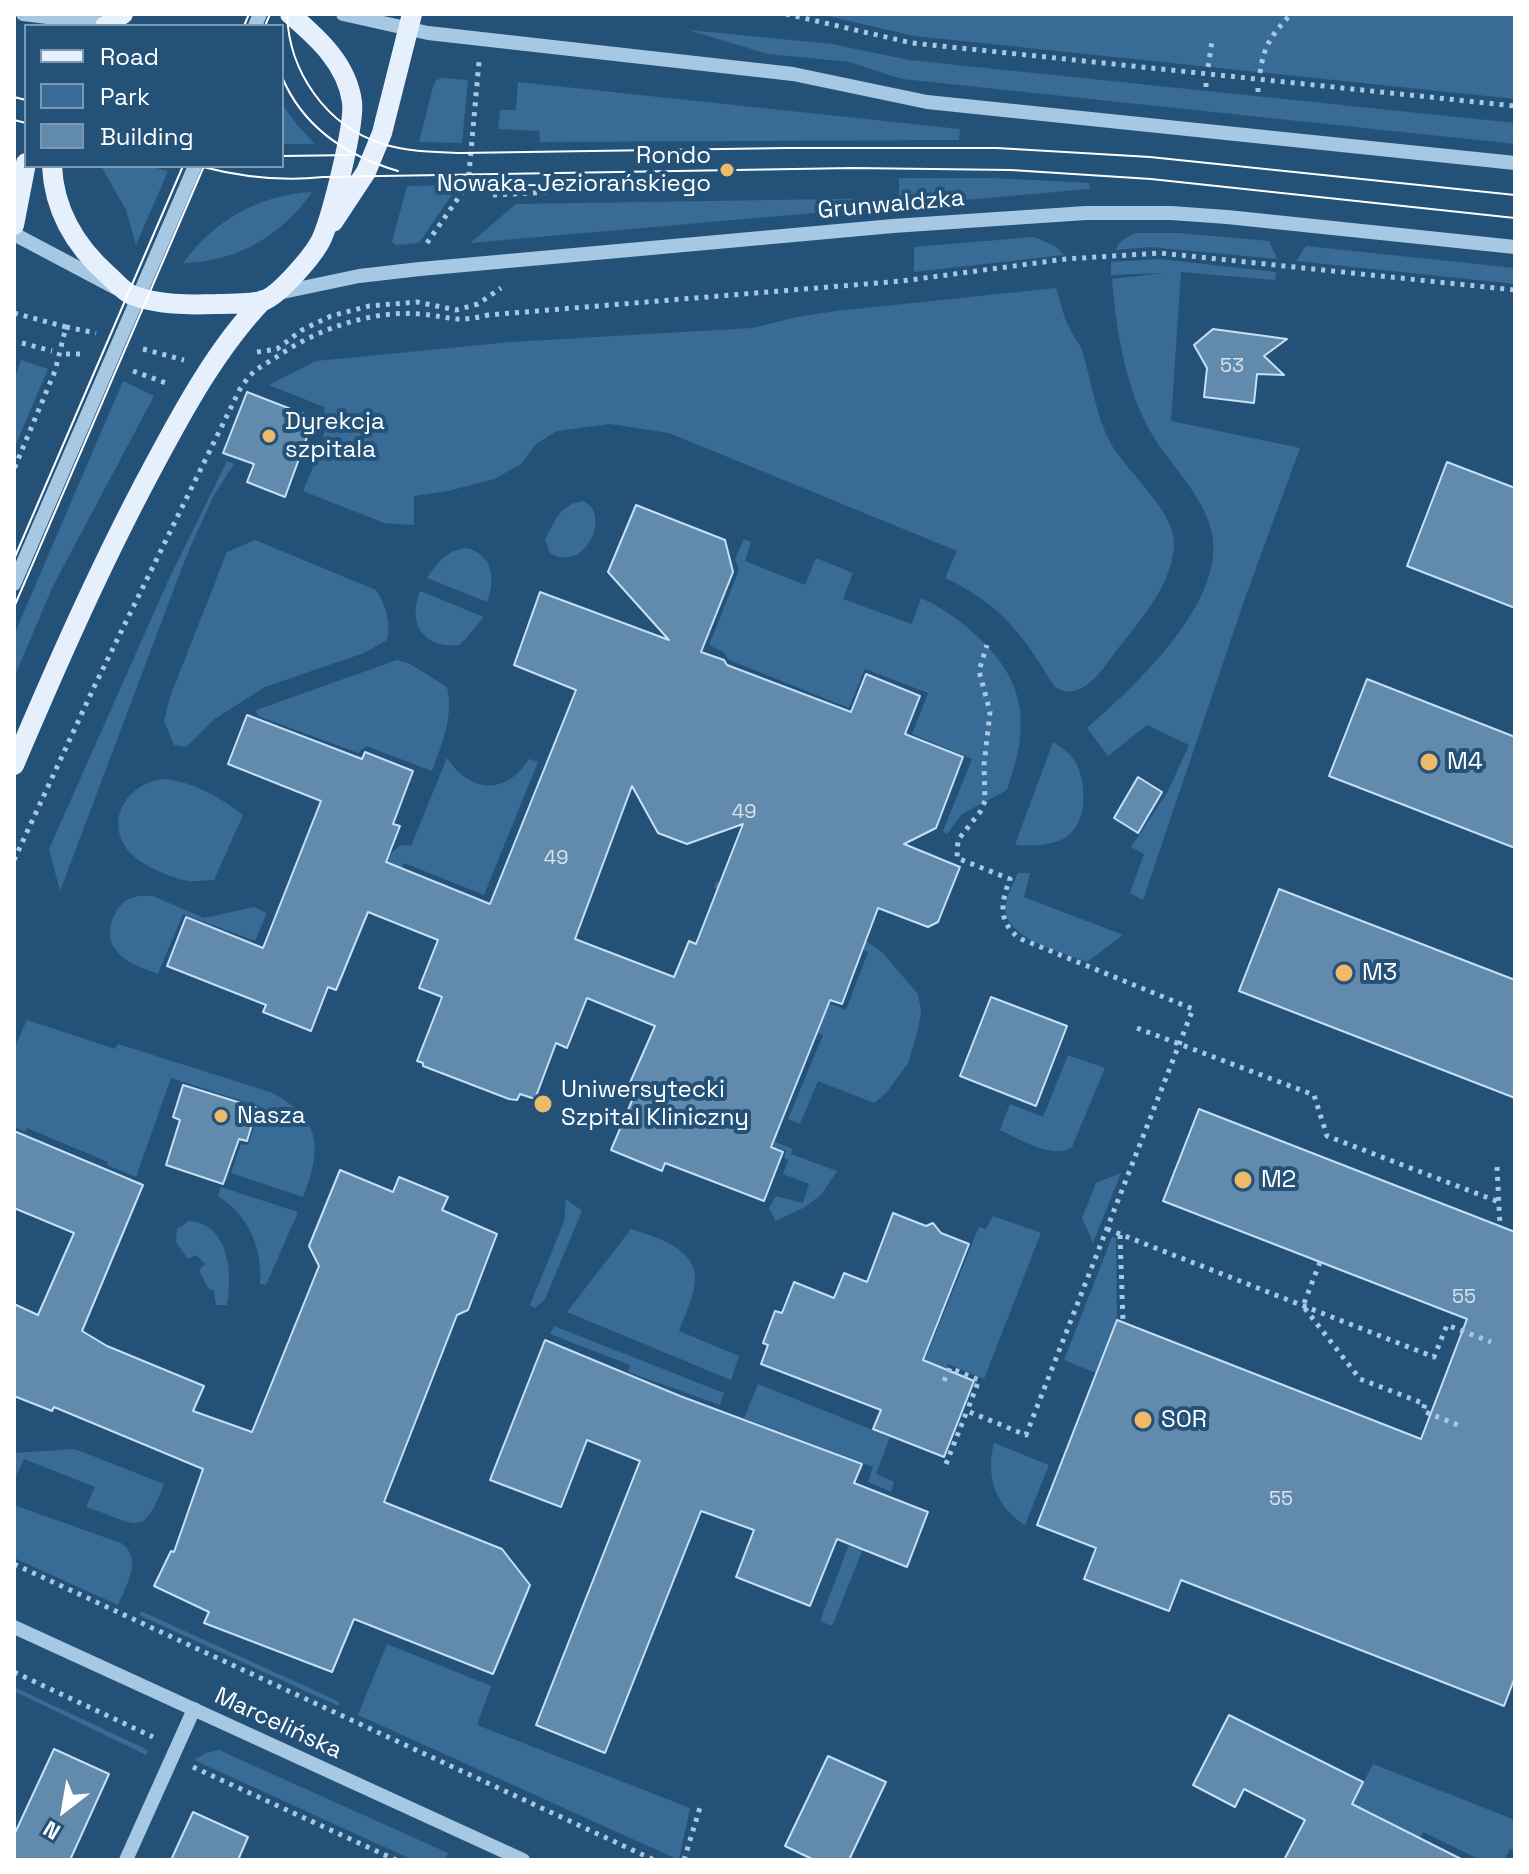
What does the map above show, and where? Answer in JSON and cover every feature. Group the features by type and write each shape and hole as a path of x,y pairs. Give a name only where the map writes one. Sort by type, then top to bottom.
{"main road":[{"path":"290,14 329,51 345,77 352,102 351,128 322,239"},
{"path":"14,765 68,637 123,523 195,393 239,326 308,259 366,172 382,133 410,22"},
{"path":"14,225 25,168"},
{"path":"52,168 53,186 62,214 80,247 99,268 132,295 178,305 268,297"}],"street":[{"path":"23,14 111,21"},
{"path":"343,14 410,22 483,40 793,74 927,102 1515,163"},
{"path":"14,584 132,295 194,168"},
{"name":"Grunwaldzka","path":"268,297 359,276 420,269 893,226 1086,213 1171,213 1227,217 1515,247"},
{"path":"14,234 101,282 132,295"},
{"name":"Marcelińska","path":"14,1627 523,1860"},
{"path":"126,1860 194,1709"}],"path":[{"path":"786,14 912,43 1515,106"},
{"path":"1260,73 1262,54 1268,39 1291,14"},
{"path":"417,302 422,250 468,184 476,74 483,40"},
{"path":"1208,67 1212,41"},
{"path":"493,195 552,192"},
{"path":"14,860 95,685 240,389 260,365 312,335 372,318 421,314 457,321 488,315 902,281 1066,259 1160,253 1515,290"},
{"path":"14,313 66,327 55,371 14,469"},
{"path":"22,343 52,351"},
{"path":"66,354 87,354"},
{"path":"129,369 166,383"},
{"path":"967,1411 1026,1435 1193,1009 1011,933 1002,912 1002,900 1010,879 957,858 958,840 985,801 984,765 990,712 979,671 987,645"},
{"path":"1137,1028 1314,1095 1327,1136 1499,1202"},
{"path":"1497,1167 1500,1226"},
{"path":"1107,1229 1434,1357 1447,1325 1491,1342"},
{"path":"1120,1235 1123,1322"},
{"path":"1303,1306 1320,1262"},
{"path":"1303,1306 1360,1379 1425,1404 1423,1411 1458,1425"},
{"path":"944,1381 950,1368 979,1380 946,1464"},
{"path":"14,1564 654,1860"},
{"path":"14,1672 149,1734 189,1765 215,1779 396,1860"},
{"path":"684,1860 701,1804"}],"green space":[{"path":"819,14 1515,14 1515,99 914,36"},
{"path":"688,30 832,44 909,60 1515,123 1515,144 902,79 849,62 768,54"},
{"path":"436,80 468,80 462,143 419,142 433,87"},
{"path":"518,82 960,129 959,140 540,142 539,131 498,129 500,110 516,110"},
{"path":"284,107 298,126 315,144 284,144"},
{"path":"102,168 156,168 168,171 136,245 126,210"},
{"path":"899,178 995,178 1089,183 1090,189 470,243 516,204 899,198"},
{"path":"455,185 453,193 419,243 396,245 392,242 407,186"},
{"path":"312,192 287,222 256,244 221,258 183,263 209,234 239,212 274,198"},
{"path":"1135,233 1180,233 1269,241 1277,259 1150,247 1115,250 1120,242"},
{"path":"1034,237 1055,246 1064,255 914,272 914,247"},
{"path":"1306,246 1515,268 1515,284 1296,261"},
{"path":"1159,259 1276,272 1275,280 1181,272 1171,421 1300,448 1244,601 1143,900 1130,893 1144,854 1131,847 1167,793 1189,745 1147,725 1108,756 1087,728 1129,689 1174,639 1193,612 1206,584 1213,556 1211,529 1206,514 1142,415 1125,365 1118,331 1112,279 1163,273 1111,275 1111,262"},
{"path":"1056,288 1068,324 1082,350 1097,410 1111,444 1159,506 1173,533 1174,546 1166,578 1149,608 1098,675 1078,690 1070,691 1054,686 1020,636 996,610 945,578 957,551 669,433 610,424 557,431 536,444 521,464 494,479 414,496 414,525 384,523 303,491 323,439 324,407 269,385 316,361 511,342 752,328 836,311"},
{"path":"21,360 48,369 14,449 14,381"},
{"path":"123,381 154,396 52,588 14,678 14,635"},
{"path":"227,461 234,464 213,497 186,557 60,891 49,849 168,581"},
{"path":"582,501 591,506 595,516 592,538 575,555 564,557 550,553 545,540 555,521 568,506"},
{"path":"744,539 751,542 745,561 805,585 816,558 853,573 843,599 912,624 921,598 975,634 1009,675 1020,711 1019,748 1007,790 962,814 947,834 943,831 972,759 912,734 928,693 865,669 849,708 729,660 723,652 709,645 739,570 735,559"},
{"path":"255,540 376,590 387,614 387,640 364,653 265,687 213,720 186,747 174,745 164,721 170,697 227,552"},
{"path":"467,548 482,556 490,569 491,585 487,602 427,578 444,558 454,551"},
{"path":"420,591 484,617 460,645 437,643 428,639 417,624"},
{"path":"397,660 410,664 447,687 448,719 432,771 366,746 358,753 258,716 256,710"},
{"path":"1053,742 1072,756 1080,773 1084,795 1080,817 1069,835 1059,841 1015,845"},
{"path":"447,758 466,778 488,786 510,779 529,759 538,762 484,895 404,863 399,873 385,865 388,856 401,845 411,846"},
{"path":"161,779 205,791 243,815 214,880 188,881 172,877 155,870 127,849 118,826 123,805 139,788"},
{"path":"1018,873 1030,873 1024,897 1123,935 1087,962 1035,942 1012,926 1006,915 1007,899"},
{"path":"716,881 823,921 864,940 882,952 918,994 921,1011 908,1063 887,1092 874,1103 818,1081 800,1124 788,1119 823,1035 751,1008 763,977 846,1010 868,952 767,915 769,908 714,888"},
{"path":"153,896 204,918 254,907 267,913 255,941 183,914 158,974 124,958 115,949 110,935 112,919 121,905 134,897"},
{"path":"27,1020 115,1049 118,1044 270,1092 287,1102 308,1123 313,1136 313,1163 303,1197 231,1173 241,1144 248,1145 261,1107 171,1078 136,1177 27,1128 25,1132 14,1127 14,1049"},
{"path":"1068,1055 1105,1068 1072,1147 1046,1150 1000,1130 1010,1104 1043,1117"},
{"path":"716,1103 780,1128 775,1142 793,1149 791,1154 837,1171 821,1195 776,1221 769,1208 776,1196 803,1203 809,1184 783,1174 788,1160 784,1158 786,1151 710,1120"},
{"path":"1121,1173 1093,1243 1082,1218 1096,1183"},
{"path":"221,1187 298,1212 266,1285 260,1284 259,1258 251,1234 238,1213 218,1196"},
{"path":"566,1199 582,1211 545,1299 535,1308 530,1305 564,1222"},
{"path":"993,1216 1041,1233 984,1379 948,1364 943,1378 921,1369 979,1227 986,1229"},
{"path":"189,1221 213,1231 225,1252 229,1280 227,1305 216,1305 214,1291 208,1288 199,1270 205,1264 196,1255 188,1259 176,1242 177,1229"},
{"path":"631,1229 676,1248 692,1264 694,1288 679,1331 739,1356 731,1380 567,1312"},
{"path":"1112,1237 1116,1238 1117,1320 1096,1373 1064,1360"},
{"path":"554,1326 724,1393 720,1405 628,1372 630,1365 550,1334"},
{"path":"758,1384 890,1437 876,1474 894,1482 891,1492 868,1482 873,1467 744,1418"},
{"path":"994,1443 1049,1465 1025,1525 1007,1509 995,1490 991,1467"},
{"path":"75,1449 164,1484 150,1514 136,1523 86,1507 95,1487 24,1459 14,1481 14,1453"},
{"path":"868,1494 883,1499 832,1626 820,1621"},
{"path":"14,1505 121,1543 128,1549 131,1572 118,1605 14,1558"},
{"path":"141,1611 340,1702 338,1706 139,1615"},
{"path":"387,1644 491,1686 477,1725 690,1808 679,1860 358,1715"},
{"path":"14,1687 148,1750 146,1755 14,1691"},
{"path":"219,1750 448,1853 445,1860 413,1860 194,1760"},
{"path":"1373,1764 1515,1820 1515,1851 1510,1849 1504,1860 1480,1860 1423,1832 1409,1860 1389,1860 1404,1830 1365,1809 1337,1860 1322,1860"}],"building":[{"path":"1213,329 1287,339 1264,356 1284,375 1257,374 1254,403 1204,397 1207,368 1194,345"},
{"name":"Dyrekcja szpitala","path":"247,392 314,418 285,497 247,482 254,464 223,453"},
{"path":"1447,462 1515,488 1515,608 1407,566"},
{"path":"636,505 725,540 733,572 701,652 724,660 727,665 851,712 866,674 920,696 905,734 963,757 936,828 904,844 960,867 938,922 928,927 878,908 842,1004 830,1000 771,1147 783,1152 764,1201 665,1163 662,1171 611,1150 633,1098 625,1094 655,1026 587,998 567,1048 556,1043 535,1099 520,1094 517,1100 423,1066 417,1061 442,997 419,988 438,940 368,912 336,990 328,987 311,1031 263,1012 266,1005 167,966 186,917 263,948 321,801 228,764 247,715 362,759 365,752 413,771 393,824 400,826 386,862 490,904 576,690 514,665 540,592 669,640 608,572","holes":["632,786 658,833 687,844 743,824 696,944 689,941 674,977 575,939"]},
{"path":"1367,679 1515,737 1515,848 1329,776"},
{"path":"1138,777 1162,792 1138,833 1114,818"},
{"path":"1279,889 1515,980 1515,1098 1239,991"},
{"path":"991,997 1067,1026 1036,1106 960,1076"},
{"path":"183,1085 257,1108 247,1141 239,1139 223,1184 166,1165 180,1120 173,1117"},
{"path":"1199,1109 1515,1232 1515,1677 1504,1706 1181,1580 1169,1611 1084,1579 1096,1548 1037,1525 1117,1320 1421,1439 1467,1319 1163,1201"},
{"path":"14,1131 143,1185 82,1331 107,1346 204,1386 193,1411 252,1432 319,1266 309,1246 340,1170 393,1192 399,1177 448,1197 442,1210 497,1234 468,1310 457,1315 384,1502 502,1549 530,1585 493,1674 354,1619 332,1672 204,1623 209,1612 154,1586 171,1551 174,1552 203,1469 54,1407 52,1411 14,1396 14,1304 38,1315 74,1233 14,1208"},
{"path":"893,1213 926,1226 933,1223 941,1233 969,1244 923,1360 974,1381 944,1457 873,1429 881,1410 761,1364 768,1345 763,1343 775,1311 782,1313 794,1282 834,1298 844,1273 867,1282"},
{"path":"545,1340 680,1396 862,1464 854,1483 928,1512 907,1567 837,1539 810,1606 736,1577 754,1530 701,1511 605,1753 536,1725 640,1461 587,1440 561,1507 490,1480"},
{"path":"1229,1715 1363,1782 1352,1804 1463,1860 1284,1860 1305,1820 1244,1789 1235,1807 1193,1785"},
{"path":"54,1749 109,1774 70,1860 14,1860 14,1835"},
{"path":"828,1756 886,1782 849,1860 814,1860 785,1846"},
{"path":"193,1812 248,1837 238,1860 171,1860"}],"tram line":[{"path":"245,24 249,14"},
{"path":"266,24 270,14"},
{"path":"287,14 289,36 303,76 328,110 363,136 412,150 462,153 997,148 1150,157 1515,195"},
{"path":"284,81 302,111 329,137 361,157 398,171"},
{"path":"14,97 24,100"},
{"path":"14,120 24,122"},
{"path":"284,156 354,155"},
{"path":"14,559 182,168"},
{"path":"14,607 203,168"},
{"path":"208,168 276,179 853,168 1011,170 1151,179 1515,218"}],"place":[{"name":"Rondo Nowaka-Jeziorańskiego","path":"727,170"},
{"name":"Dyrekcja szpitala","path":"269,436"},
{"name":"M4","path":"1429,762"},
{"name":"M3","path":"1344,973"},
{"name":"Uniwersytecki Szpital Kliniczny","path":"543,1104"},
{"name":"Nasza","path":"221,1116"},
{"name":"M2","path":"1243,1180"},
{"name":"SOR","path":"1143,1420"}]}
